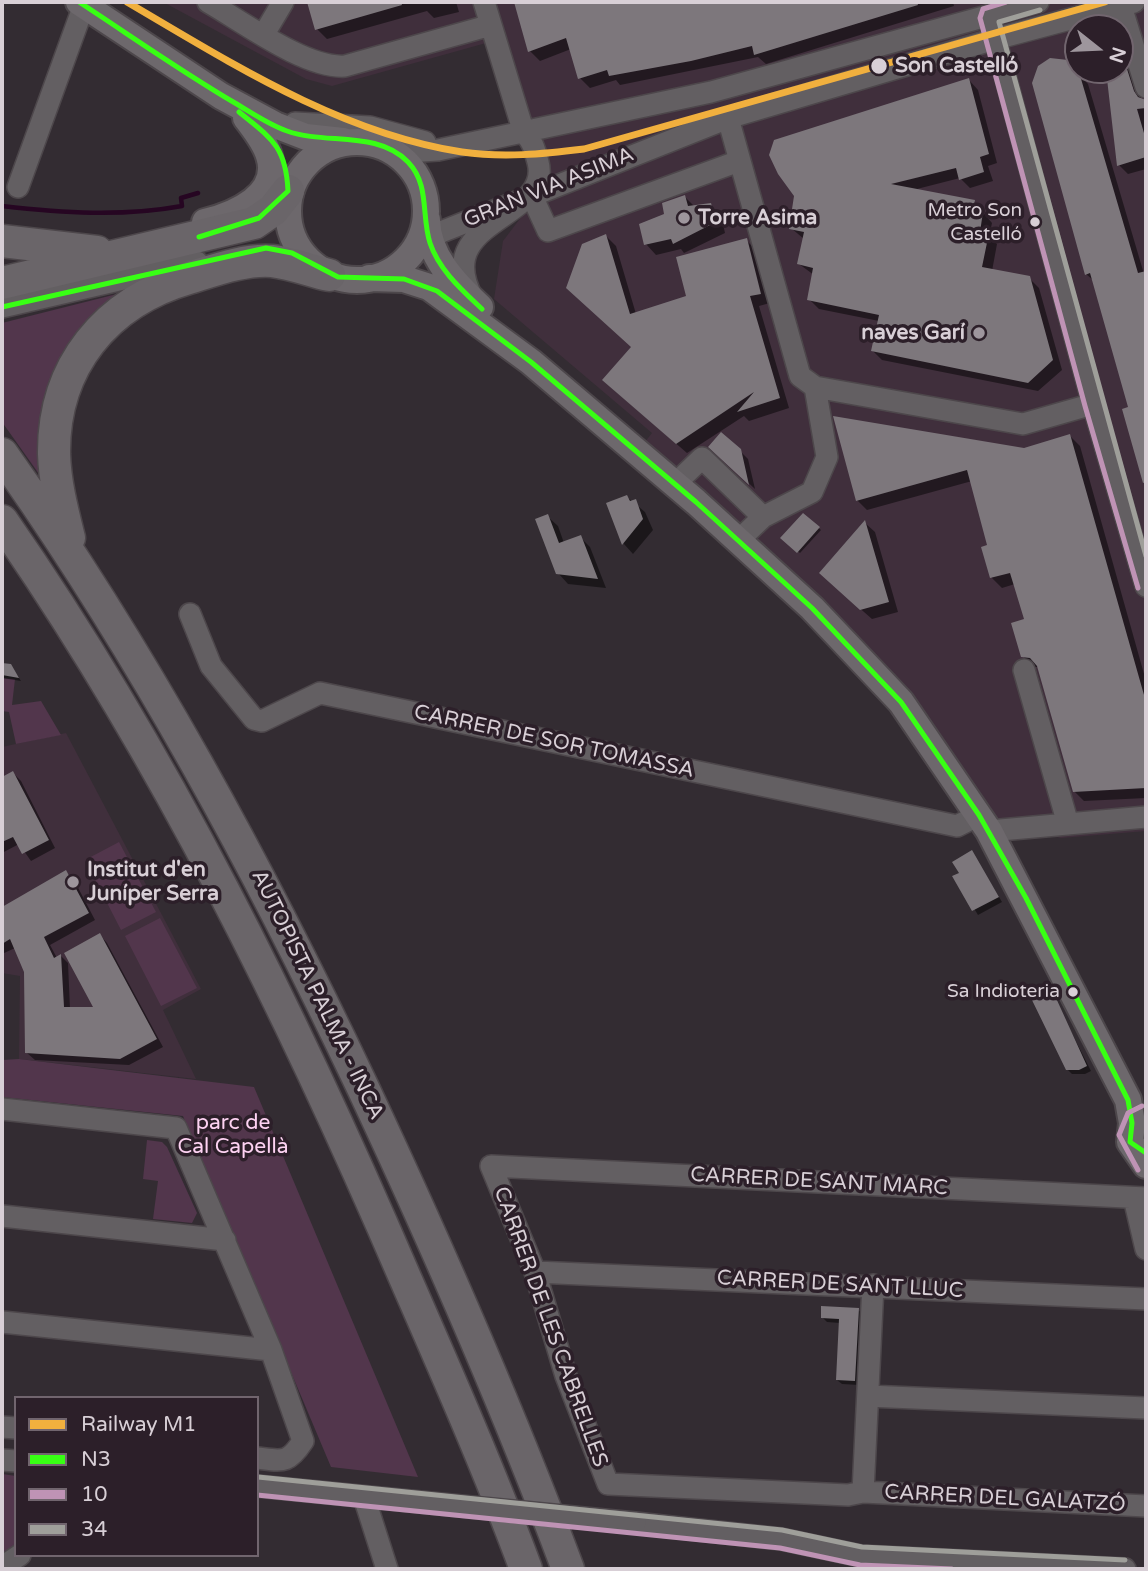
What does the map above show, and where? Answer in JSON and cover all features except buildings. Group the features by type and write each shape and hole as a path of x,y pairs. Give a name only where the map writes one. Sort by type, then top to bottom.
{"highway":[{"path":"2,283 254,223 290,193"},
{"path":"2,241 88,252 134,252"},
{"path":"74,560 56,477 56,428 72,373 101,328 142,295 209,272 270,261 321,269"},
{"name":"AUTOPISTA PALMA - INCA","path":"2,454 74,560 181,735 284,923 437,1250 534,1479 568,1569"},
{"name":"AUTOPISTA PALMA - INCA","path":"2,521 125,715 262,967 370,1195 526,1569"}],"main road":[{"path":"81,3 248,115 282,149 288,165 295,240 321,269 348,279 404,279 429,287 531,362 675,484 812,608 901,702 984,823 1138,1112 1128,1135 1144,1157"},
{"path":"248,115 306,137 369,142 389,149 408,163 425,194 423,236 397,268 369,278"},
{"path":"42,247 135,238 210,221 248,205 266,186 271,166 263,141 248,115"},
{"path":"290,193 317,155 334,144 348,141"},
{"path":"423,236 446,270 476,303 504,328 531,362"}],"street":[{"path":"208,2 315,63 337,67 491,26"},
{"path":"260,32 271,2"},
{"path":"260,32 283,2"},
{"path":"476,303 465,270 472,242 483,228 510,214 529,195 536,187 540,169 533,144 524,133 484,2"},
{"name":"GRAN VIA ASIMA","path":"389,149 422,151 455,146 711,92 986,9 1038,2"},
{"path":"18,187 81,3"},
{"path":"1128,4 1146,87"},
{"name":"GRAN VIA ASIMA","path":"423,236 728,118 995,39 1128,4"},
{"path":"986,9 1093,404 1146,586"},
{"path":"248,115 310,125 370,128 415,141 455,146"},
{"path":"728,118 800,376 815,387 1023,424 1093,404"},
{"path":"529,195 548,230 739,161"},
{"path":"2,307 258,249 283,250 321,269"},
{"path":"738,541 763,517 812,492 827,457 815,387"},
{"path":"675,484 702,458 763,517"},
{"name":"CARRER DE SOR TOMASSA","path":"190,614 211,666 254,719 262,721 320,693 957,826 984,823"},
{"path":"1024,670 1068,824"},
{"path":"984,823 1068,824 1146,817"},
{"path":"2,1109 176,1128 271,1350 303,1441 293,1457 281,1461 259,1458"},
{"name":"CARRER DE SANT MARC","path":"491,1166 1140,1198"},
{"name":"CARRER DE LES CABRELLES","path":"491,1166 534,1272 566,1376 608,1485 848,1495 863,1492"},
{"path":"1140,1198 1146,1249"},
{"path":"2,1216 225,1240"},
{"name":"CARRER DE SANT LLUC","path":"534,1272 1146,1299"},
{"path":"863,1492 873,1286"},
{"path":"2,1322 271,1350"},
{"path":"868,1396 1146,1408"},
{"path":"259,1486 781,1539 861,1556 1125,1569"},
{"name":"CARRER DEL GALATZÓ","path":"863,1492 1146,1506"},
{"path":"364,1497 387,1569"},
{"path":"2,1567 17,1557"}],"shaded area":[{"path":"163,2 1146,2 1146,831 1061,838 991,820 901,702 637,452 652,433 494,299 503,241 551,178 504,38 332,86 306,79"},
{"name":"Institut d'en Juníper Serra","path":"66,733 201,989 163,1010 196,1079 19,1059 20,976 2,973 2,747"}],"green space":[{"path":"121,293 101,315 44,481 2,422 2,323"},
{"path":"2,678 15,679 12,705 41,701 61,735 16,744 9,712 2,711"},
{"path":"119,842 156,912 121,930 85,860"},
{"path":"160,918 197,988 161,1006 125,936"},
{"name":"parc de Cal Capellà","path":"19,1059 254,1087 418,1477 331,1467 183,1116 2,1097 2,1060"},
{"path":"147,1140 162,1142 167,1147 197,1213 192,1223 153,1219 158,1181 143,1179"},
{"path":"2,1474 14,1476 14,1546 2,1554"}],"waterway":[{"path":"2,206 70,212 137,212 182,206 181,198 198,193"}],"rail line":[{"name":"M1","path":"127,2 247,71 330,112 417,143 477,154 508,155 584,149 1105,2"}],"transit line":[{"name":"N3","path":"79,2 196,79 274,126 302,135 366,142 396,152 408,162 419,180 427,232 434,253 452,279 482,309"},
{"name":"10","path":"1006,2 983,9 980,18 1085,406 1138,588"},
{"name":"34","path":"1040,10 999,22 1146,556"},
{"name":"N3","path":"199,237 259,218 288,191 284,163 275,144 239,112"},
{"name":"N3","path":"2,307 266,248 292,253 338,277 404,279 437,291 531,362 696,502 812,608 901,702 979,815 1026,898 1128,1100 1132,1123 1130,1142 1146,1153"},
{"name":"10","path":"1138,1170 1119,1135 1128,1113 1142,1106"},
{"name":"34","path":"259,1477 782,1530 862,1547 1125,1560"},
{"name":"10","path":"259,1495 780,1548 860,1565 952,1569"}],"place":[{"name":"Son Castelló","path":"879,66"},
{"name":"Torre Asima","path":"684,218"},
{"name":"Metro Son Castelló","path":"1035,222"},
{"name":"naves Garí","path":"979,333"},
{"name":"Institut d'en Juníper Serra","path":"73,882"},
{"name":"Sa Indioteria","path":"1073,992"}]}
